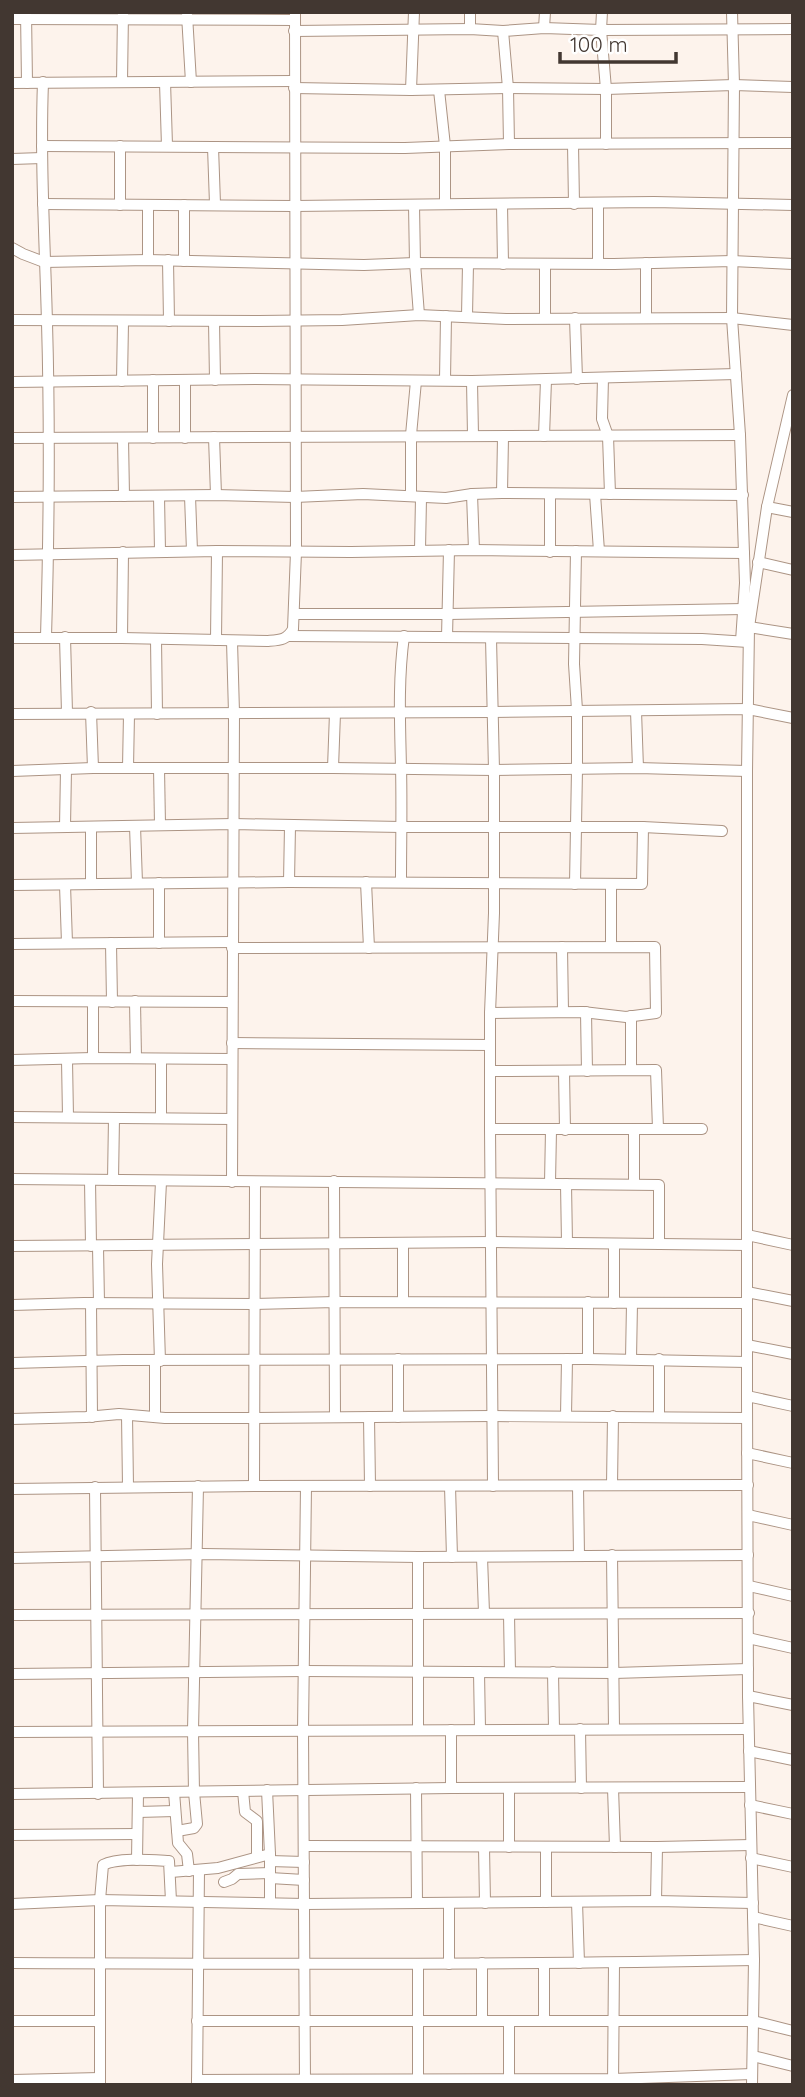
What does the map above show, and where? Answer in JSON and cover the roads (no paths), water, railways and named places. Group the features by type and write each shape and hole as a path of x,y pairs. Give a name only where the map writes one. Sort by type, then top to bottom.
{"street":[{"path":"411,90 414,12"},
{"path":"470,12 470,29"},
{"path":"544,28 545,12"},
{"path":"602,12 606,144"},
{"path":"174,1793 178,1843 187,1854 194,1870 198,1901 197,2082 463,2082 509,2078 551,2082 752,2080 754,1960 748,1729 747,1453 748,709 743,495 732,318 732,12"},
{"path":"12,19 26,15 187,16 412,30 793,29"},
{"path":"26,15 27,83"},
{"path":"122,16 122,82"},
{"path":"187,16 191,82"},
{"path":"12,638 268,641 283,640 289,636 294,614 296,552 294,21"},
{"path":"503,31 509,144"},
{"path":"43,82 49,555 46,638"},
{"path":"165,82 167,146"},
{"path":"12,83 191,82 411,90 793,86"},
{"path":"439,90 445,146 446,204"},
{"path":"42,146 295,147 734,142 793,144"},
{"path":"573,144 574,204"},
{"path":"120,146 120,205"},
{"path":"214,147 215,204"},
{"path":"12,159 42,158"},
{"path":"43,204 294,206 654,202 793,205"},
{"path":"502,204 503,264"},
{"path":"597,204 597,263"},
{"path":"148,260 149,205"},
{"path":"184,205 184,261"},
{"path":"415,205 415,263 419,315"},
{"path":"12,248 44,262 167,260 364,265 732,261 793,264"},
{"path":"167,260 169,321"},
{"path":"646,263 646,318"},
{"path":"467,316 468,264"},
{"path":"545,264 545,318"},
{"path":"12,320 296,321 419,315 506,319 732,318 793,325"},
{"path":"445,380 446,316"},
{"path":"575,318 577,379"},
{"path":"214,321 215,380"},
{"path":"122,381 123,322"},
{"path":"12,382 416,382 736,374"},
{"path":"603,378 602,419 608,436 610,494"},
{"path":"152,380 153,438"},
{"path":"185,380 185,438"},
{"path":"544,436 546,380"},
{"path":"472,381 473,436"},
{"path":"416,382 411,435 420,550"},
{"path":"745,642 767,507 793,396"},
{"path":"12,438 740,435"},
{"path":"214,437 216,495"},
{"path":"502,493 503,437"},
{"path":"122,438 124,496"},
{"path":"780,447 793,449"},
{"path":"12,497 295,497 363,494 446,498 502,493 743,495"},
{"path":"472,494 474,550"},
{"path":"550,494 550,552"},
{"path":"595,494 599,551"},
{"path":"159,496 160,551"},
{"path":"190,496 192,551"},
{"path":"767,507 793,512"},
{"path":"12,555 160,551 420,550 744,553"},
{"path":"447,637 449,550"},
{"path":"216,640 217,551"},
{"path":"575,884 577,710 573,664 576,551"},
{"path":"122,638 123,552"},
{"path":"758,562 793,570"},
{"path":"294,614 576,613 744,609"},
{"path":"749,627 793,634"},
{"path":"289,636 745,642"},
{"path":"401,882 399,712 404,636"},
{"path":"65,637 66,713"},
{"path":"491,638 494,770 490,1013 493,1486"},
{"path":"156,639 157,713"},
{"path":"232,641 232,1181"},
{"path":"12,714 748,709 793,718"},
{"path":"636,711 638,768"},
{"path":"91,712 93,768"},
{"path":"333,768 335,713"},
{"path":"128,768 129,714"},
{"path":"12,771 93,768 638,768 747,771"},
{"path":"159,768 160,825"},
{"path":"65,827 66,769"},
{"path":"12,828 233,824 643,827 722,831"},
{"path":"135,826 137,883"},
{"path":"289,882 290,826"},
{"path":"91,827 91,884"},
{"path":"12,885 289,882 642,884 643,827"},
{"path":"366,882 369,948"},
{"path":"159,883 159,943"},
{"path":"611,884 611,946"},
{"path":"65,885 66,943"},
{"path":"111,943 112,1002"},
{"path":"12,944 159,943 369,948 655,947 656,1013 631,1016 586,1012 490,1013"},
{"path":"562,947 563,1012"},
{"path":"12,1001 232,1002"},
{"path":"135,1001 136,1058"},
{"path":"93,1002 93,1058"},
{"path":"586,1012 587,1071"},
{"path":"631,1016 631,1070"},
{"path":"232,1043 490,1045"},
{"path":"67,1059 68,1117"},
{"path":"161,1059 161,1118"},
{"path":"12,1060 232,1059"},
{"path":"564,1070 565,1130"},
{"path":"490,1071 656,1070 658,1129"},
{"path":"12,1117 232,1119"},
{"path":"113,1180 114,1118"},
{"path":"490,1129 702,1129"},
{"path":"634,1129 634,1184"},
{"path":"550,1183 551,1130"},
{"path":"12,1179 659,1185 659,1244"},
{"path":"90,1180 95,1246 92,1417"},
{"path":"334,1181 335,1417"},
{"path":"155,1417 161,1182"},
{"path":"254,1486 255,1182"},
{"path":"566,1184 567,1242"},
{"path":"12,1247 492,1242 659,1244 747,1240 793,1245"},
{"path":"403,1244 403,1302"},
{"path":"614,1244 614,1303"},
{"path":"12,1305 335,1301 632,1303 747,1297 793,1301"},
{"path":"588,1303 588,1359"},
{"path":"631,1359 632,1303"},
{"path":"747,1345 793,1354"},
{"path":"12,1363 335,1359 659,1359 747,1362"},
{"path":"398,1359 398,1417"},
{"path":"566,1416 567,1359"},
{"path":"659,1359 659,1417"},
{"path":"747,1396 793,1406"},
{"path":"12,1419 127,1415 255,1418 747,1418"},
{"path":"127,1415 128,1487"},
{"path":"612,1485 613,1416"},
{"path":"369,1417 370,1486"},
{"path":"747,1453 793,1463"},
{"path":"12,1489 748,1485"},
{"path":"177,1831 196,1826 193,1731 198,1486"},
{"path":"305,2082 303,1730 306,1486"},
{"path":"450,1486 452,1557"},
{"path":"578,1486 579,1556"},
{"path":"96,1487 98,1794"},
{"path":"748,1515 793,1524"},
{"path":"12,1558 196,1555 748,1555"},
{"path":"612,1555 614,1729"},
{"path":"418,1557 418,1730"},
{"path":"482,1557 484,1614"},
{"path":"749,1586 793,1595"},
{"path":"12,1615 749,1613"},
{"path":"509,1614 510,1672"},
{"path":"748,1638 793,1648"},
{"path":"12,1674 748,1669"},
{"path":"479,1672 480,1729"},
{"path":"553,1672 554,1729"},
{"path":"748,1696 793,1705"},
{"path":"580,1729 581,1788"},
{"path":"12,1732 748,1729"},
{"path":"451,1730 451,1788"},
{"path":"749,1751 793,1760"},
{"path":"12,1794 416,1788 749,1787"},
{"path":"416,1788 417,1903"},
{"path":"509,1788 509,1847"},
{"path":"613,1788 615,1847"},
{"path":"267,1790 270,1903"},
{"path":"243,1791 245,1812 257,1821 253,1854 246,1874"},
{"path":"137,1860 138,1793"},
{"path":"750,1805 793,1814"},
{"path":"138,1812 175,1811"},
{"path":"12,1835 137,1834"},
{"path":"304,1846 751,1845"},
{"path":"484,1847 485,1903"},
{"path":"546,1847 546,1902"},
{"path":"656,1901 657,1847"},
{"path":"171,1872 218,1868 253,1854 304,1880"},
{"path":"751,1858 793,1867"},
{"path":"12,2080 100,2082 100,1900 105,1863 169,1861 171,1900"},
{"path":"225,1882 270,1862 304,1862"},
{"path":"218,1868 225,1882 227,1902"},
{"path":"12,1905 100,1900 305,1904 656,1901 753,1903"},
{"path":"578,1902 579,1963"},
{"path":"449,1903 449,1964"},
{"path":"753,1917 793,1926"},
{"path":"12,1963 305,1965 754,1960"},
{"path":"613,2082 614,1963"},
{"path":"418,1964 418,2082"},
{"path":"482,1964 482,2021"},
{"path":"544,1964 544,2021"},
{"path":"12,2021 99,2021"},
{"path":"198,2021 754,2021 793,2031"},
{"path":"509,2021 509,2078"},
{"path":"753,2056 793,2066"}]}
